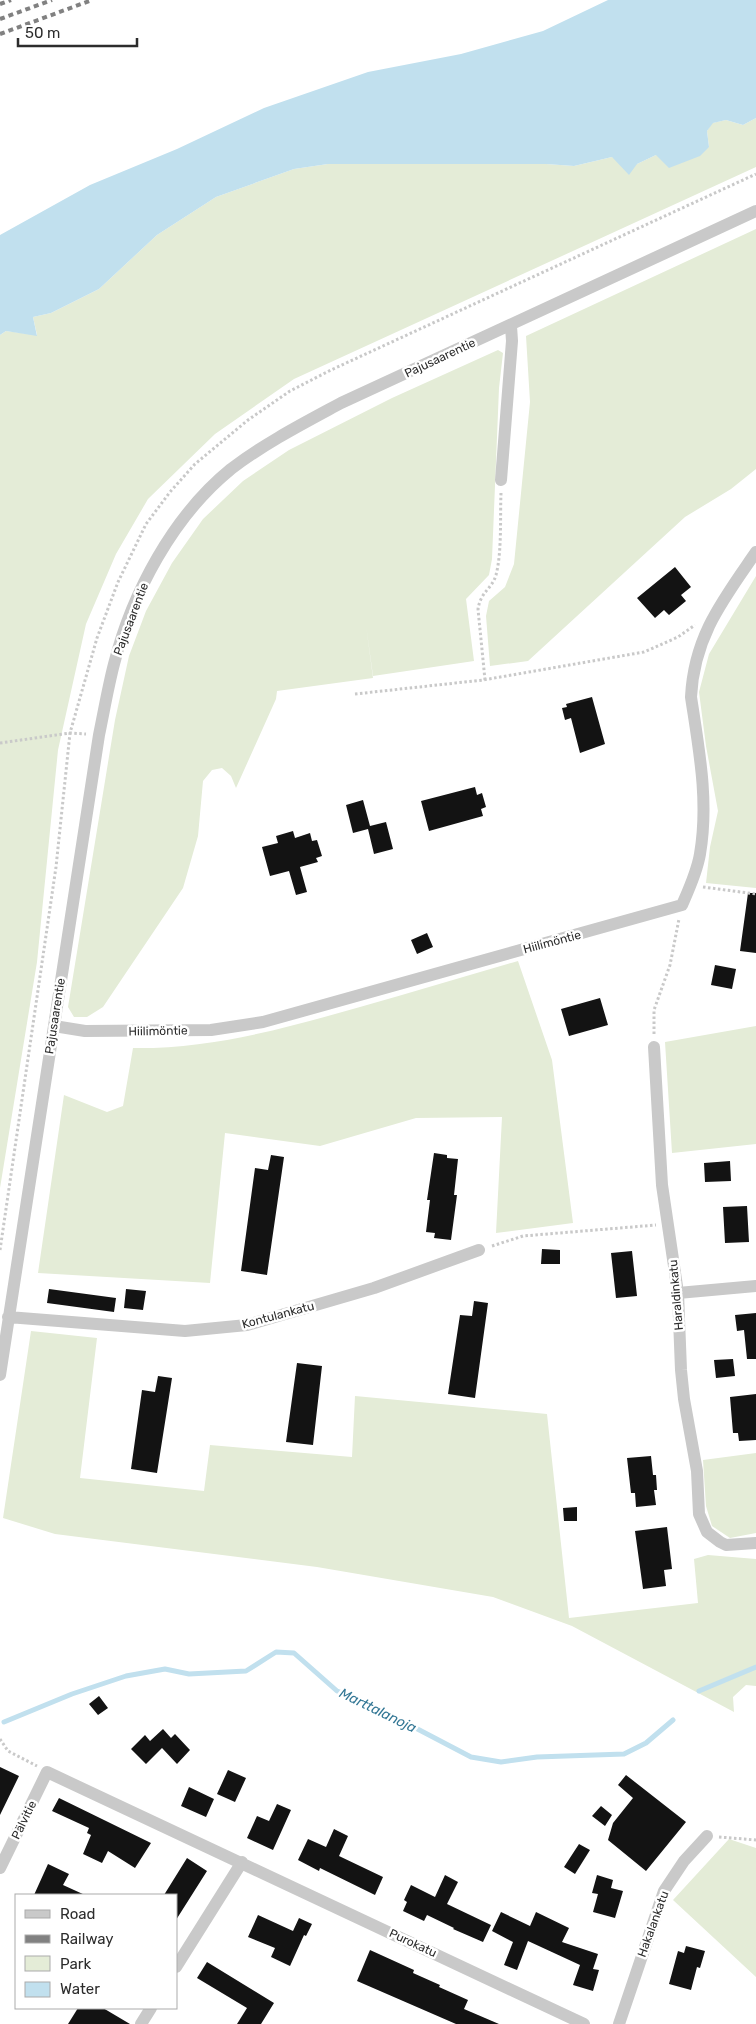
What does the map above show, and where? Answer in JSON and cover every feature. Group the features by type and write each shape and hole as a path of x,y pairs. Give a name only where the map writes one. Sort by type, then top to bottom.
{"street":[{"name":"Pajusaarentie","path":"0,1375 99,735 114,663 137,598 166,542 203,497 231,470 282,435 341,403 756,212"},
{"path":"501,480 512,341 510,326"},
{"path":"682,905 700,854 704,795 691,698 692,684 704,636 716,610 756,552"},
{"name":"Hiilimöntie","path":"54,1026 85,1031 211,1030 263,1022 682,905"},
{"name":"Haraldinkatu","path":"654,1047 662,1185 678,1293 680,1364 684,1399 695,1457 699,1514 703,1525 713,1538 726,1544 756,1543"},
{"name":"Kontulankatu","path":"8,1317 185,1331 247,1325 374,1288 479,1250"},
{"path":"678,1293 756,1286"},
{"name":"Purokatu","path":"47,1772 584,2024"},
{"name":"Pälvitie","path":"0,1868 47,1772"},
{"name":"Hakalankatu","path":"619,2024 664,1891 684,1861 707,1836"},
{"path":"178,1964 242,1862"},
{"path":"140,2024 150,2009"}],"path":[{"path":"0,1250 56,867 70,733 97,638 118,582 146,524 170,492 195,464 248,420 290,391 331,370 756,174"},
{"path":"485,680 478,609 483,592 492,584 497,567 501,480"},
{"path":"355,694 485,680 644,652 678,636 716,610"},
{"path":"0,743 70,733 99,735"},
{"path":"690,885 756,894"},
{"path":"654,1047 654,1010 670,965 682,905"},
{"path":"479,1250 523,1236 667,1224"},
{"path":"0,1739 8,1751 47,1772"},
{"path":"707,1836 756,1840"}],"green space":[{"path":"756,118 756,167 294,379 215,434 148,499 116,554 86,624 58,750 37,962 0,1188 0,335 6,331 37,335 33,317 51,313 99,289 157,235 216,197 294,169 328,164 546,164 574,166 612,157 637,164 656,155 709,147 707,131 712,123 726,120 743,125"},
{"path":"756,229 756,469 731,489 685,517 528,661 490,666 486,616 489,601 505,587 514,564 530,402 526,336"},
{"path":"498,350 503,353 499,388 492,559 489,575 466,599 474,661 373,676 366,625 373,678 277,691 276,699 236,788 231,776 222,768 212,770 203,781 198,836 183,888 103,1007 87,1017 74,1017 68,1007 115,720 129,656 146,611 172,563 203,519 243,481 289,450 392,398"},
{"path":"756,576 756,888 706,883 710,847 718,811 706,746 699,692 709,654"},
{"path":"518,961 552,1060 573,1223 496,1233 502,1117 416,1118 320,1146 225,1133 210,1283 38,1273 64,1095 107,1112 123,1106 133,1048 191,1045 248,1036 360,1007"},
{"path":"756,1026 756,1144 672,1153 665,1042"},
{"path":"31,1331 97,1338 80,1478 204,1491 210,1445 352,1457 355,1396 547,1414 569,1618 698,1603 694,1559 708,1555 756,1559 756,1686 746,1685 733,1697 734,1712 572,1626 493,1597 317,1567 55,1534 3,1518"},
{"path":"756,1453 756,1533 730,1538 712,1526 706,1506 703,1460"},
{"path":"729,1839 756,1848 756,1977 673,1900"}],"water":[{"path":"608,0 756,0 756,118 743,125 726,120 713,123 707,131 709,147 700,156 669,168 656,155 637,164 629,175 612,157 574,166 546,164 328,164 294,169 216,197 157,235 99,289 51,313 33,317 37,336 6,331 0,335 0,235 90,185 177,149 264,108 368,72 461,54 543,31"}],"building":[{"path":"675,567 691,587 681,595 686,601 669,615 664,610 655,618 637,598"},
{"path":"592,697 605,744 580,753 571,718 565,720 562,708 567,707 566,704"},
{"path":"475,787 477,795 482,793 486,807 481,809 483,816 429,831 421,801"},
{"path":"363,800 370,826 386,822 393,849 374,854 368,829 353,833 346,805"},
{"path":"293,831 295,838 310,833 312,841 317,840 322,856 316,858 318,862 300,867 307,892 296,895 289,871 270,876 262,847 278,843 276,836"},
{"path":"748,893 756,893 756,953 740,951"},
{"path":"427,933 433,947 417,954 411,940"},
{"path":"715,965 736,969 732,989 711,985"},
{"path":"600,998 608,1025 569,1036 561,1009"},
{"path":"434,1153 447,1155 447,1158 458,1159 454,1195 457,1195 451,1240 434,1238 435,1233 426,1232 430,1200 427,1200"},
{"path":"271,1155 284,1157 267,1275 241,1271 255,1168 268,1170"},
{"path":"730,1161 731,1181 705,1182 704,1163"},
{"path":"747,1206 749,1242 725,1243 723,1207"},
{"path":"542,1249 560,1250 560,1264 541,1264"},
{"path":"632,1251 637,1296 616,1298 611,1253"},
{"path":"49,1289 116,1298 114,1312 47,1303"},
{"path":"126,1289 146,1291 143,1310 124,1308"},
{"path":"474,1301 488,1303 475,1398 448,1394 460,1315 472,1316"},
{"path":"756,1313 756,1359 747,1359 744,1330 737,1331 735,1315"},
{"path":"733,1359 735,1376 716,1378 714,1360"},
{"path":"297,1363 322,1366 313,1445 286,1442"},
{"path":"158,1376 172,1378 157,1473 131,1469 142,1390 155,1392"},
{"path":"756,1394 756,1440 739,1441 738,1433 733,1433 730,1397"},
{"path":"651,1456 653,1475 656,1475 657,1490 654,1490 656,1505 636,1507 635,1493 631,1493 627,1458"},
{"path":"577,1507 577,1521 564,1521 563,1508"},
{"path":"667,1527 672,1569 664,1570 666,1586 643,1589 635,1531"},
{"path":"99,1696 108,1708 98,1715 89,1704"},
{"path":"163,1729 171,1738 175,1734 190,1750 177,1764 162,1748 146,1764 131,1749 145,1735 150,1741"},
{"path":"0,1767 19,1776 0,1815"},
{"path":"228,1770 246,1778 235,1802 217,1794"},
{"path":"626,1775 686,1822 646,1871 608,1840 613,1823 633,1798 618,1785"},
{"path":"189,1787 214,1799 206,1817 181,1806"},
{"path":"59,1798 151,1843 135,1868 108,1851 102,1863 83,1854 91,1835 87,1833 89,1828 52,1811"},
{"path":"277,1804 291,1810 273,1850 247,1838 257,1816 269,1821"},
{"path":"601,1806 612,1815 605,1826 592,1816"},
{"path":"334,1829 348,1836 339,1856 383,1877 375,1895 320,1868 319,1871 298,1860 308,1839 326,1847"},
{"path":"579,1844 590,1850 575,1874 564,1867"},
{"path":"187,1858 207,1871 178,1917 178,1894 165,1894"},
{"path":"48,1864 69,1874 63,1885 83,1894 34,1894"},
{"path":"445,1875 458,1882 447,1904 491,1925 483,1942 427,1915 424,1921 403,1911 407,1902 404,1900 411,1885 435,1897"},
{"path":"597,1875 613,1880 611,1888 623,1891 615,1918 593,1912 598,1894 592,1893"},
{"path":"501,1912 530,1926 536,1912 569,1928 562,1942 598,1954 593,1969 599,1970 593,1991 573,1985 580,1965 528,1941 517,1970 504,1965 513,1942 492,1931"},
{"path":"258,1915 293,1931 299,1918 312,1924 306,1936 304,1935 290,1966 271,1957 275,1948 248,1937"},
{"path":"686,1946 705,1951 700,1968 697,1967 691,1990 669,1984 678,1951 684,1953"},
{"path":"370,1950 414,1970 413,1973 468,2000 464,2009 499,2024 456,2024 357,1981"},
{"path":"207,1962 274,2003 261,2024 237,2024 247,2008 197,1978"},
{"path":"77,2009 105,2009 130,2024 68,2024"}],"waterway":[{"name":"Marttalanoja","path":"4,1722 72,1694 126,1676 165,1669 189,1674 246,1671 276,1652 294,1653 337,1691 364,1701 471,1757 501,1762 537,1757 624,1754 646,1743 673,1720"},
{"name":"Marttalanoja","path":"699,1691 756,1667"}],"railway":[{"path":"0,4 11,0"},
{"path":"0,19 52,0"},
{"path":"0,34 92,0"}]}
